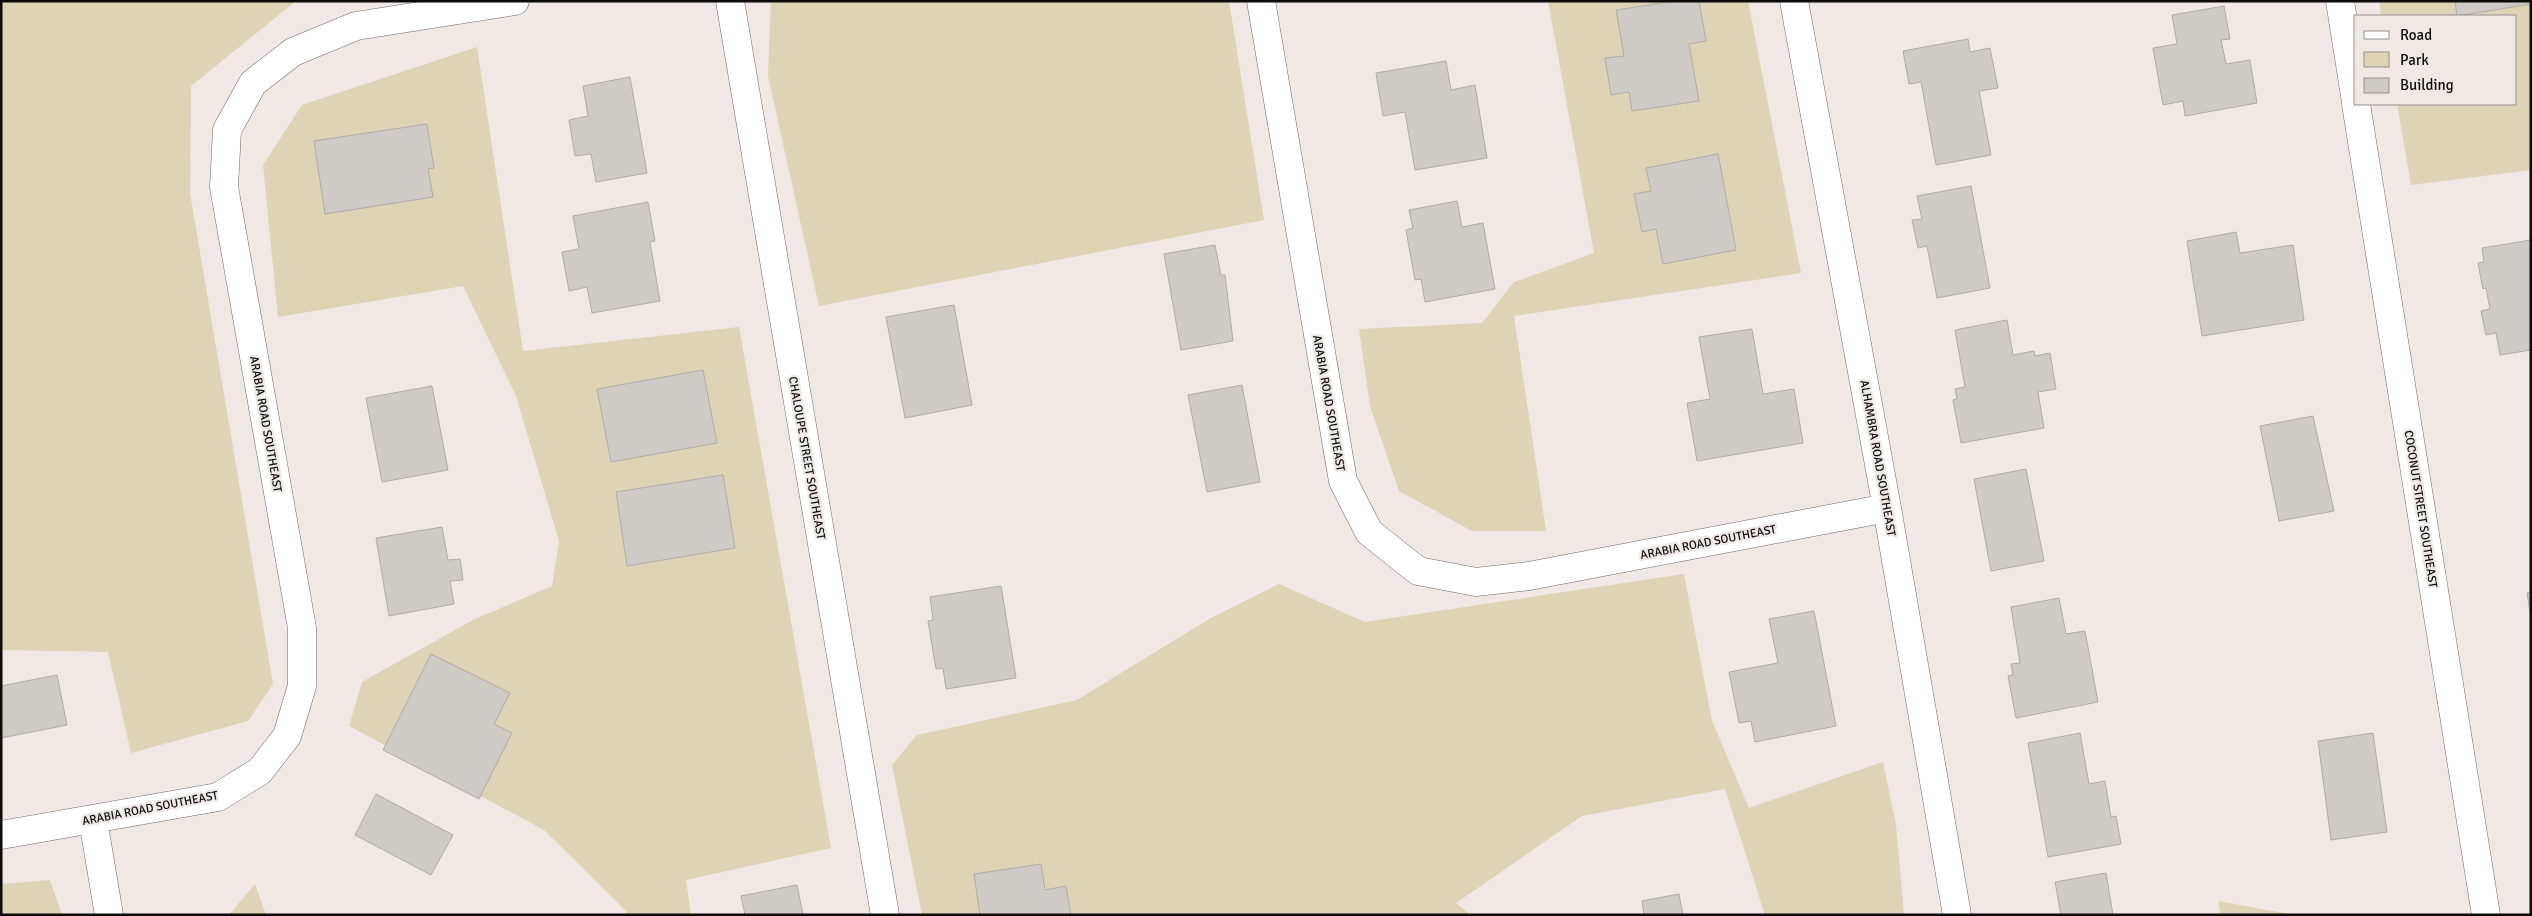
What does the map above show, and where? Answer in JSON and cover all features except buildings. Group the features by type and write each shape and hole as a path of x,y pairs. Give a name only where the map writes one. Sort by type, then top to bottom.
{"street":[{"name":"ARABIA ROAD SOUTHEAST","path":"1,834 93,820 218,797 256,774 287,736 302,686 302,628 224,187 227,130 253,82 293,52 356,26 515,1"},
{"name":"CHALOUPE STREET SOUTHEAST","path":"730,1 885,915"},
{"name":"ARABIA ROAD SOUTHEAST","path":"1261,1 1342,481 1369,532 1418,571 1476,582 1529,576 1887,508"},
{"name":"ALHAMBRA ROAD SOUTHEAST","path":"1794,1 1887,508 1957,915"},
{"name":"COCONUT STREET SOUTHEAST","path":"2340,1 2354,90"},
{"name":"COCONUT STREET SOUTHEAST","path":"2356,105 2486,915"},
{"path":"93,820 109,915"}],"green space":[{"path":"1,1 296,1 191,86 190,193 273,684 248,721 131,753 108,652 1,650"},
{"path":"771,1 1229,1 1264,220 819,306 768,76"},
{"path":"1548,1 1748,1 1801,273 1514,316 1546,531 1472,531 1399,491 1370,406 1359,329 1482,323 1514,282 1594,253"},
{"path":"2379,1 2531,1 2531,170 2411,185 2397,105 2517,105 2517,15 2381,15"},
{"path":"477,47 523,351 739,327 831,848 686,880 691,915 627,915 626,911 544,830 349,726 362,682 473,620 552,586 559,541 516,396 463,286 278,317 263,165 302,105"},
{"path":"1684,574 1712,721 1749,808 1883,762 1896,825 1904,915 1765,915 1725,789 1582,816 1456,903 1470,915 922,915 892,765 917,735 1077,700 1209,619 1279,584 1365,622"},
{"path":"50,880 62,915 1,915 1,884"},
{"path":"255,884 266,915 229,915"},
{"path":"2218,901 2295,915 2221,915"}]}
